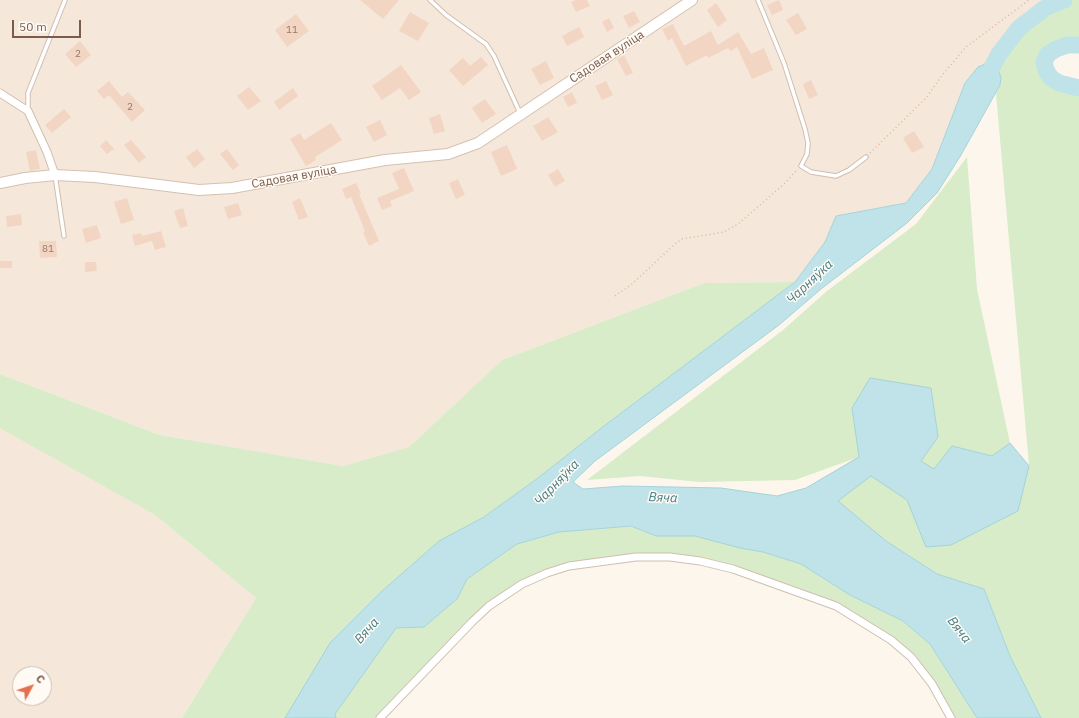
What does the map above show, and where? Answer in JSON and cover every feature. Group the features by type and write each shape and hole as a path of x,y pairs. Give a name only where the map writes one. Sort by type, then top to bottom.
{"street":[{"name":"Садовая вуліца","path":"0,183 25,178 55,175 95,177 199,190 232,188 385,160 448,154 478,143 692,0"},
{"path":"0,93 28,112 47,152 55,175"},
{"path":"380,718 472,622 489,606 522,584 547,573 569,566 636,557 670,557 714,564 765,579 836,606 891,640 911,657 932,684 951,718"}],"lane":[{"path":"28,112 28,93 65,0"},
{"path":"430,0 446,15 486,44 521,114"},
{"path":"758,0 784,63 805,129 808,143 807,154 801,166 812,172 836,176 850,170 866,157"},
{"path":"55,175 64,236"}],"path":[{"path":"866,157 926,98 943,74 966,47 1029,0"},
{"path":"615,296 632,284 682,239 724,232 738,224 783,185 801,166"}],"shaded area":[{"path":"0,0 1064,0 1045,8 1032,17 1008,41 992,65 985,64 965,83 932,169 906,203 836,216 825,242 795,282 704,283 502,360 409,447 343,466 160,435 0,374"},
{"path":"0,427 155,515 256,598 182,718 0,718"}],"green space":[{"path":"1064,0 1079,0 1079,45 1067,45 1056,49 1048,54 1044,62 1046,70 1051,78 1059,83 1079,88 1079,718 1041,718 1010,656 984,589 937,574 886,541 777,496 806,488 856,458 795,480 699,482 640,476 587,480 783,330 827,291 916,224 967,157 977,289 1010,443 1029,465 996,94 1000,85 998,70 992,65 1008,41 1019,28 1045,8"},
{"path":"795,282 604,426 538,478 484,517 439,541 381,592 330,643 285,718 182,718 256,598 155,515 0,428 0,374 160,435 343,466 409,447 502,360 704,283"},
{"path":"631,526 656,536 695,536 763,552 801,564 850,595 903,621 930,644 977,718 951,718 911,657 836,606 700,561 636,557 547,573 489,606 382,718 336,718 335,714 396,628 424,627 457,599 467,579 517,544 559,532"}],"water":[{"name":"Вяча","path":"985,64 992,65 998,70 1001,77 1000,85 961,155 937,193 907,223 821,289 779,325 595,461 573,482 583,489 623,486 721,488 777,496 806,488 859,457 852,408 870,378 931,388 938,437 921,461 934,469 952,446 992,456 1010,443 1029,466 1018,511 951,545 926,547 907,500 871,476 838,501 886,541 937,574 984,589 1010,656 1041,718 977,718 930,644 903,621 850,595 801,564 763,552 740,548 695,536 656,536 631,526 559,532 517,544 467,579 457,599 424,627 396,628 335,714 336,718 285,718 330,643 381,592 439,541 484,517 538,478 604,426 795,282 825,242 836,216 906,203 932,169 965,83 978,67"}],"building":[{"path":"360,0 399,0 383,19"},
{"path":"576,0 587,0 590,6 576,12 571,2"},
{"path":"779,0 783,10 772,15 767,5"},
{"path":"716,3 727,20 718,27 707,10"},
{"path":"634,11 640,22 629,28 623,16"},
{"path":"410,12 429,23 418,41 399,31"},
{"path":"798,13 807,29 796,35 786,20"},
{"path":"296,14 309,31 287,47 275,30"},
{"path":"609,18 614,28 607,32 602,22"},
{"path":"673,24 684,46 711,31 718,45 738,32 751,54 764,48 773,70 752,79 737,47 731,51 728,48 708,58 707,55 686,66 672,38 668,41 662,29"},
{"path":"579,27 584,37 567,46 562,36"},
{"path":"80,41 91,55 76,67 65,54"},
{"path":"624,55 633,73 626,76 617,59"},
{"path":"481,57 488,65 463,86 449,70 463,58 470,66"},
{"path":"546,61 554,78 540,85 531,69"},
{"path":"401,65 421,92 409,100 400,88 382,100 372,86"},
{"path":"811,80 818,95 809,99 803,84"},
{"path":"109,81 122,97 128,92 145,110 132,122 109,95 104,99 97,91"},
{"path":"606,81 613,95 602,100 595,86"},
{"path":"249,87 261,101 248,110 237,96"},
{"path":"293,88 298,96 279,110 274,102"},
{"path":"572,92 577,103 568,107 563,97"},
{"path":"485,99 496,114 482,123 472,108"},
{"path":"64,109 71,117 52,133 45,125"},
{"path":"440,114 445,131 434,134 429,118"},
{"path":"548,117 558,132 542,141 533,126"},
{"path":"380,120 387,135 374,142 366,127"},
{"path":"331,123 342,140 315,157 316,160 306,166 290,139 300,133 304,140"},
{"path":"914,131 924,147 912,153 903,138"},
{"path":"106,140 114,149 107,154 100,146"},
{"path":"131,140 146,157 139,163 124,145"},
{"path":"507,145 517,169 501,176 491,152"},
{"path":"197,149 205,159 194,168 186,157"},
{"path":"227,149 239,165 233,170 220,154"},
{"path":"36,150 40,169 30,171 26,152"},
{"path":"404,168 414,191 390,201 392,206 382,210 377,198 399,189 392,173"},
{"path":"558,169 565,181 555,187 548,175"},
{"path":"458,179 465,195 456,199 449,183"},
{"path":"356,183 361,193 359,194 379,241 369,246 363,232 365,231 351,197 346,199 342,189"},
{"path":"127,198 134,220 121,224 114,202"},
{"path":"300,198 308,217 299,220 292,202"},
{"path":"238,203 242,215 228,219 224,207"},
{"path":"183,208 188,226 180,228 174,211"},
{"path":"21,214 22,225 7,227 6,216"},
{"path":"97,225 101,238 86,243 82,229"},
{"path":"161,231 166,247 155,250 152,241 135,246 132,235 141,233 142,236"},
{"path":"39,241 56,241 57,257 40,258"},
{"path":"0,261 12,261 12,268 0,268"},
{"path":"85,262 96,262 97,271 85,272"}],"waterway":[{"name":"Чарняўка","path":"983,85 999,54 1019,28 1045,8 1064,0"},
{"name":"Чарняўка","path":"1079,45 1067,45 1056,49 1048,54 1044,62 1046,70 1051,78 1059,83 1079,88"}]}
